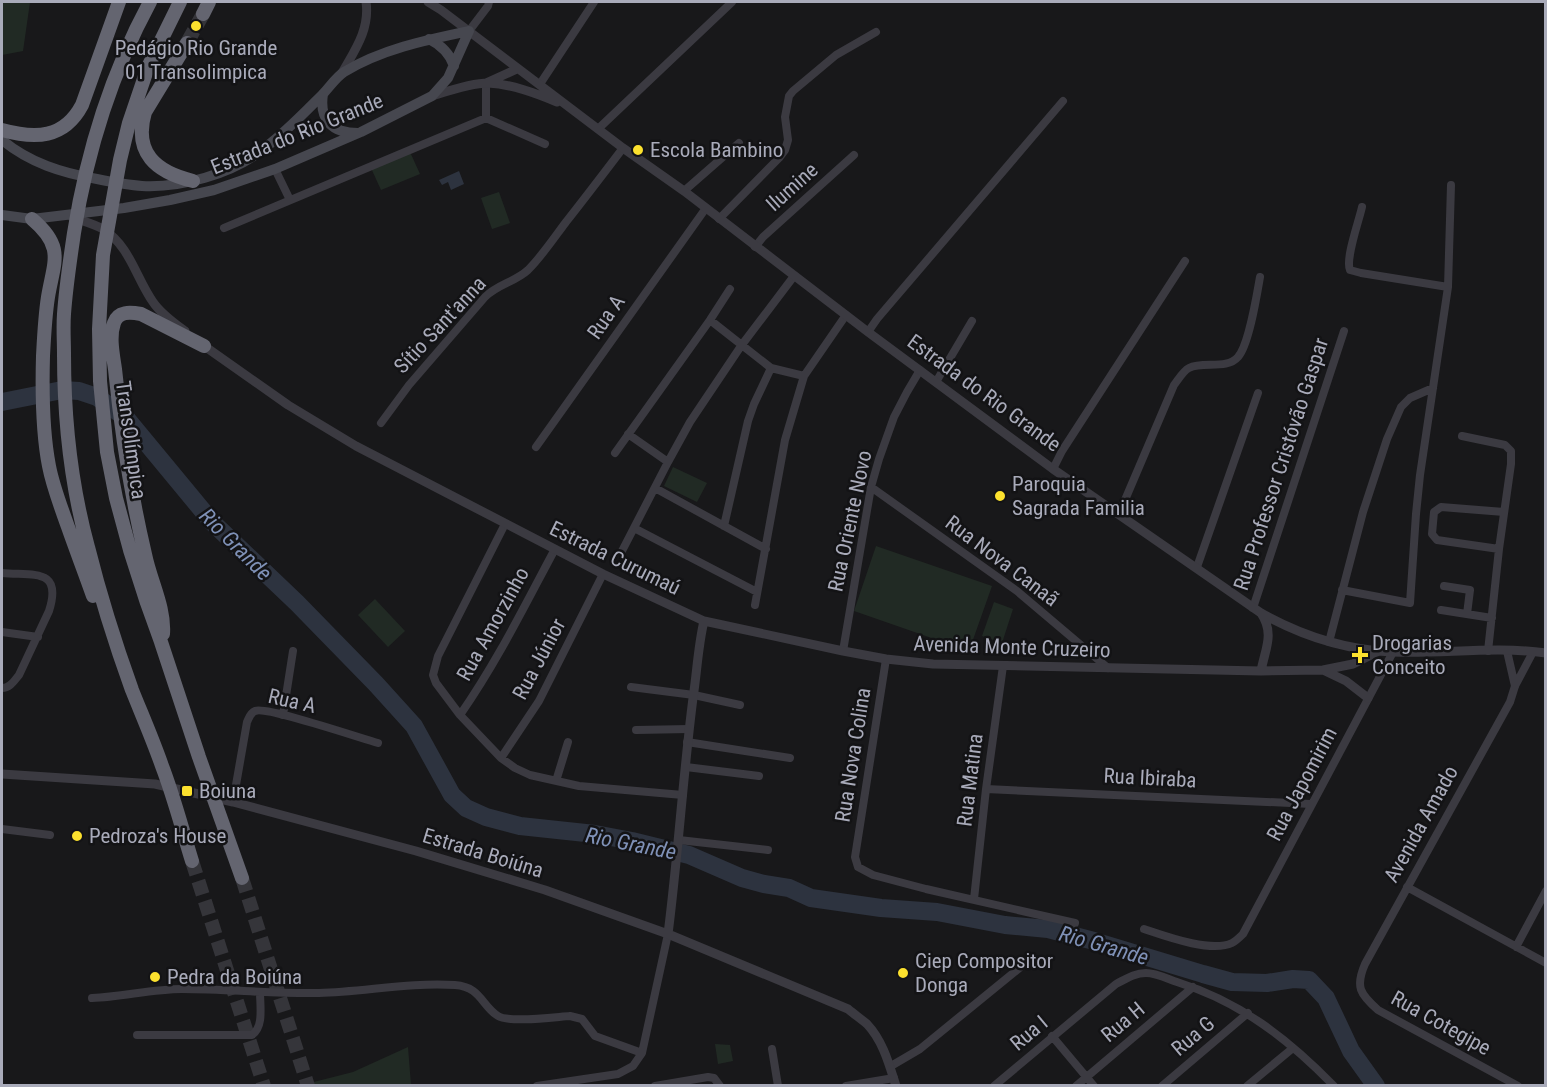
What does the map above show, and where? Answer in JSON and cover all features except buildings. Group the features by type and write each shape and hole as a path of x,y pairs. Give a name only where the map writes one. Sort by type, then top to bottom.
{"highway":[{"path":"2,130 26,135 46,134 59,130 76,116 119,2"},
{"path":"150,2 124,52 104,107 79,201 67,274 64,316 65,410 72,471 88,548 117,648 162,765 192,861"},
{"name":"TransOlímpica","path":"180,2 148,67 129,123 120,160 102,255 99,310 100,381 103,417 116,498 143,592 242,878"},
{"path":"187,43 145,112 142,137 149,157 156,165 171,175 193,181"},
{"path":"32,219 49,237 55,255 48,298 43,356 45,435 49,466 56,494 132,703 146,726"},
{"path":"162,642 162,614 145,555 131,486 117,390 112,332 115,321 124,313 132,312 141,314 204,346"}],"main road":[{"name":"Estrada do Rio Grande","path":"2,140 37,162 80,176 144,186 193,181 219,173 260,152 280,136 342,73 388,51 429,39 469,31"},
{"name":"Estrada do Rio Grande","path":"3,217 32,219 170,200 214,190 275,169 361,132 432,96 448,78 469,31"},
{"path":"429,39 444,50 454,66"},
{"path":"323,94 323,113 330,125 342,132 361,132"}],"street":[{"path":"342,73 359,44 365,28 366,2"},
{"path":"428,2 469,31 489,2"},
{"path":"540,84 594,2"},
{"path":"598,129 732,2"},
{"name":"Estrada do Rio Grande","path":"469,31 1053,469 1197,567 1257,611"},
{"path":"719,219 785,150 788,140 785,117 789,96 793,91 836,55 876,32"},
{"path":"486,118 486,83 517,69"},
{"name":"Estrada do Rio Grande","path":"432,96 486,83 516,88 570,107"},
{"path":"868,332 876,319 1063,101"},
{"path":"224,228 486,118 545,144"},
{"path":"684,191 740,142"},
{"name":"Sítio Sant'anna","path":"381,423 409,385 485,297 491,291 527,271 623,148"},
{"name":"Ilumine","path":"755,247 763,237 854,155"},
{"path":"275,169 290,200"},
{"path":"1342,590 1410,603 1420,475 1448,287 1451,184"},
{"path":"1362,207 1348,265 1350,270 1448,287"},
{"name":"Rua A","path":"537,447 706,208"},
{"name":"Estrada Curumaú","path":"67,215 102,228 122,246 154,304 168,318 259,386 356,446 603,574 704,621"},
{"path":"1053,469 1062,451 1185,261"},
{"path":"622,551 690,422 741,346 794,276"},
{"path":"1119,514 1174,386 1182,374 1190,368 1230,363 1238,358 1243,350 1260,277"},
{"path":"615,453 730,289"},
{"path":"754,605 785,440 804,376 846,315"},
{"path":"710,320 771,368 804,376"},
{"path":"936,382 972,321"},
{"name":"Rua Professor Cristóvão Gaspar","path":"1257,611 1344,331"},
{"path":"724,526 748,421 771,368"},
{"name":"Rua Oriente Novo","path":"843,651 871,487 894,417 920,370"},
{"path":"1329,642 1363,512 1387,439 1401,407 1410,398 1433,388"},
{"path":"1197,567 1258,393"},
{"path":"628,434 668,462"},
{"path":"1462,436 1505,445 1511,451 1488,651"},
{"name":"Rua Nova Canaã","path":"871,487 1017,591 1108,669"},
{"path":"655,488 766,549"},
{"path":"1499,549 1437,540 1432,534 1434,513 1441,507 1504,512"},
{"path":"505,524 438,656 433,675 436,683 460,715 501,758 530,775 579,786 683,795"},
{"path":"634,528 757,592"},
{"name":"Rua Amorzinho","path":"460,715 504,645 555,549"},
{"path":"2,573 39,575 50,581 53,588 53,600 49,611 19,675 12,684 2,688"},
{"name":"Rua Júnior","path":"501,758 539,701 603,574"},
{"path":"1444,586 1470,590 1467,614"},
{"path":"1441,610 1492,618"},
{"path":"1257,611 1273,625 1286,627 1343,646 1393,652 1533,651 1545,654"},
{"path":"537,1086 618,1074 633,1066 642,1053 668,934 679,843 687,742 704,621"},
{"name":"Avenida Monte Cruzeiro","path":"704,621 843,651 933,664 1108,669 1323,670 1353,664 1379,651"},
{"path":"1261,671 1273,625"},
{"path":"2,632 38,637"},
{"path":"283,715 292,651"},
{"path":"1507,651 1515,686"},
{"name":"Avenida Amado","path":"1359,979 1365,964 1510,702 1515,686 1533,651"},
{"name":"Rua Japomirim","path":"1144,929 1204,945 1232,943 1243,934 1393,652"},
{"name":"Rua Nova Colina","path":"886,659 855,857 858,867 873,875 974,899"},
{"name":"Rua Matina","path":"974,899 1003,666"},
{"name":"Avenida Monte Cruzeiro","path":"1323,670 1346,681 1368,698"},
{"path":"632,687 694,695 740,705"},
{"name":"Rua A","path":"233,802 247,722 250,714 258,710 283,715 378,743"},
{"path":"636,730 689,729"},
{"path":"556,781 568,742"},
{"path":"687,742 790,758"},
{"path":"686,767 759,776"},
{"name":"Estrada Boiúna","path":"2,774 155,784 233,802 416,851 545,890 668,934 848,1009 867,1024 879,1039 891,1066 895,1082"},
{"name":"Rua Ibiraba","path":"986,789 1311,804"},
{"path":"2,829 50,835"},
{"path":"679,843 768,850"},
{"path":"1407,887 1545,963"},
{"path":"1516,947 1545,891"},
{"path":"974,899 1075,923"},
{"path":"891,1066 920,1049 1033,957"},
{"name":"Rua I","path":"994,1086 1116,984 1135,974 1148,972 1193,987"},
{"name":"Rua Cotegipe","path":"1359,979 1361,991 1378,1010 1518,1086"},
{"path":"92,998 184,989 319,993 432,984 458,985 478,994 498,1016 514,1019 576,1017 585,1022 595,1036 642,1053"},
{"path":"1193,987 1248,1013 1276,1032 1331,1084"},
{"name":"Rua H","path":"1076,1086 1193,987"},
{"path":"137,1035 252,1035 258,1031 260,1025 260,992"},
{"name":"Rua G","path":"1162,1086 1248,1013"},
{"path":"1052,1036 1094,1086"},
{"path":"1247,1086 1293,1048"},
{"path":"772,1049 778,1086"},
{"path":"655,1086 708,1077 714,1078 720,1086"},
{"path":"846,1086 895,1082"}],"shaded area":[{"path":"2,2 30,2 23,51 2,55"},
{"path":"410,152 420,174 381,190 371,168"},
{"path":"499,192 510,223 492,229 481,198"},
{"path":"673,467 707,483 697,502 664,486"},
{"path":"876,546 992,586 969,651 854,611"},
{"path":"375,599 405,631 388,647 358,615"},
{"path":"994,602 1013,609 1002,643 982,636"},
{"path":"715,1044 730,1045 733,1061 718,1064"},
{"path":"408,1047 411,1085 302,1085 353,1072"}],"water":[{"path":"459,171 464,184 451,190 448,182 442,185 439,180"}],"waterway":[{"name":"Rio Grande","path":"2,402 62,390 79,391 97,397 126,418 212,522 297,603 414,726 452,795 466,808 486,817 520,826 595,834 689,855 742,878 789,888 811,898 881,908 937,912 1005,925 1048,929 1232,982 1267,983 1293,979 1309,980 1326,998 1351,1051 1376,1086"}],"tunnel":[{"path":"187,43 203,14"},
{"path":"192,861 264,1086"},
{"path":"242,878 308,1086"}],"place":[{"name":"Pedágio Rio Grande 01 Transolimpica","path":"196,26"},
{"name":"Escola Bambino","path":"638,150"},
{"name":"Paroquia Sagrada Familia","path":"1000,496"},
{"name":"Drogarias Conceito","path":"1360,655"},
{"name":"Boiuna","path":"187,791"},
{"name":"Pedroza's House","path":"77,836"},
{"name":"Ciep Compositor Donga","path":"903,973"},
{"name":"Pedra da Boiúna","path":"155,977"}]}
